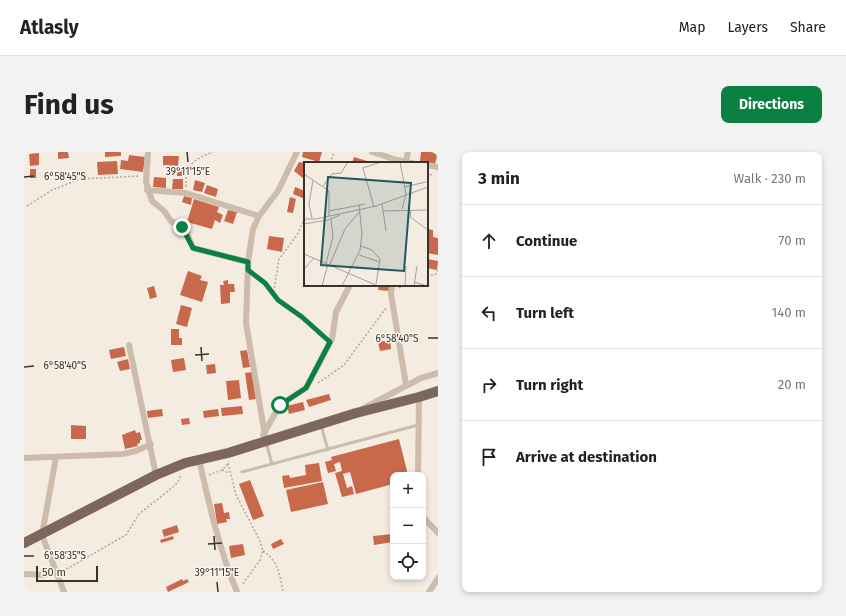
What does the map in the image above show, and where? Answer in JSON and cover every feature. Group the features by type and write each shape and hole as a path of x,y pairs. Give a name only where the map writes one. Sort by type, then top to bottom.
{"main road":[{"path":"24,543 156,475 185,463 228,453 265,438 321,424 356,412 438,391"}],"street":[{"path":"148,152 146,176 147,190 152,201 164,211 171,221 186,231 193,248 248,262"},
{"path":"265,438 246,323 248,262 253,229 259,216 278,191 296,152"},
{"path":"372,152 397,162 410,162 408,152"},
{"path":"428,165 438,167"},
{"path":"147,190 186,193 259,216"},
{"path":"265,438 280,405 306,388 334,334 336,312 349,286"},
{"path":"392,286 391,294 406,385"},
{"path":"129,346 151,444 156,475"},
{"path":"356,412 406,385 421,378 438,373"},
{"path":"418,472 419,397"},
{"path":"24,458 123,454 136,451 151,444"},
{"path":"56,457 42,535 64,592"},
{"path":"198,459 226,566 237,592"},
{"path":"426,520 438,533"},
{"path":"24,574 44,575 56,573"},
{"path":"428,592 438,578"}],"lane":[{"path":"321,424 328,450"},
{"path":"242,472 418,425"},
{"path":"265,438 272,464"}],"path":[{"path":"186,193 186,174 193,162 196,158 213,152"},
{"path":"330,162 334,152"},
{"path":"27,206 52,190 80,179 146,176"},
{"path":"274,296 280,259 297,235 304,220"},
{"path":"248,270 265,283 274,296 302,317 330,342"},
{"path":"428,276 436,274 438,270"},
{"path":"306,388 325,379 344,365 387,307 391,294"},
{"path":"228,453 229,473 236,495 260,541 263,552 260,560 241,586"},
{"path":"56,573 103,547 120,540 126,535 139,514 178,482 185,463"},
{"path":"203,478 222,470 228,464"},
{"path":"222,470 229,473"},
{"path":"263,552 270,555 275,562 283,592"}],"building":[{"path":"58,152 68,152 69,158 58,159"},
{"path":"105,152 121,152 121,156 105,157"},
{"path":"303,152 322,152 319,162 302,157"},
{"path":"421,152 438,152 435,164 420,161"},
{"path":"39,153 39,165 30,166 29,154"},
{"path":"129,155 145,157 143,172 120,169 121,160 128,161"},
{"path":"163,156 179,156 178,166 163,165"},
{"path":"354,157 367,161 366,162 352,162"},
{"path":"117,161 118,174 98,175 97,162"},
{"path":"299,162 304,163 304,179 294,171"},
{"path":"30,169 36,169 36,178 30,178"},
{"path":"177,170 184,170 184,176 177,176"},
{"path":"154,177 166,178 166,188 153,187"},
{"path":"173,179 183,179 183,189 172,189"},
{"path":"195,180 205,183 202,192 193,190"},
{"path":"207,185 218,189 216,197 204,193"},
{"path":"295,187 304,191 304,199 293,194"},
{"path":"184,196 192,198 191,205 182,202"},
{"path":"290,197 296,199 293,213 287,212"},
{"path":"194,199 219,207 217,212 223,215 220,223 215,220 212,229 187,222"},
{"path":"228,210 237,212 233,224 224,221"},
{"path":"428,229 433,230 433,237 438,238 438,255 428,253"},
{"path":"269,236 284,238 282,252 267,249"},
{"path":"428,259 438,261 437,270 428,268"},
{"path":"188,271 202,276 200,280 208,282 202,302 180,295"},
{"path":"228,280 228,284 234,284 235,292 230,292 230,303 221,304 220,285 224,285 223,281"},
{"path":"154,286 157,297 150,299 147,288"},
{"path":"379,286 389,286 389,291 378,290"},
{"path":"181,305 192,308 187,327 176,324"},
{"path":"171,329 179,329 179,338 182,338 182,345 171,345"},
{"path":"390,340 391,349 380,351 378,342"},
{"path":"124,347 126,356 111,359 109,350"},
{"path":"247,350 250,367 243,368 240,351"},
{"path":"184,358 186,370 173,372 171,360"},
{"path":"128,359 130,369 120,371 117,362"},
{"path":"215,364 216,373 207,374 206,365"},
{"path":"252,372 256,399 249,400 245,373"},
{"path":"239,380 241,398 228,400 226,381"},
{"path":"329,394 331,400 309,407 306,400"},
{"path":"303,402 305,410 289,414 287,406"},
{"path":"242,406 243,414 222,416 221,408"},
{"path":"162,409 163,416 148,418 147,411"},
{"path":"218,409 219,416 204,418 203,411"},
{"path":"189,418 190,424 182,425 181,419"},
{"path":"71,425 86,426 86,439 71,439"},
{"path":"135,430 136,433 140,432 142,440 140,440 140,443 137,444 138,446 125,449 122,435"},
{"path":"399,439 407,472 390,472 390,485 356,494 350,472 343,474 347,488 352,486 354,494 342,497 335,473 342,471 340,462 334,464 336,471 328,473 325,462 332,460 331,457"},
{"path":"319,463 322,481 284,488 282,476 289,475 290,478 306,475 305,465"},
{"path":"250,480 264,516 253,520 239,484"},
{"path":"323,482 328,504 291,512 286,490"},
{"path":"222,503 224,513 229,512 230,519 226,519 227,522 217,524 214,504"},
{"path":"177,525 179,532 164,537 162,530"},
{"path":"390,534 390,542 374,545 373,536"},
{"path":"173,536 174,539 161,543 160,540"},
{"path":"281,539 284,544 273,549 271,544"},
{"path":"243,544 245,555 231,558 229,546"},
{"path":"182,579 183,581 187,579 189,582 168,592 166,587"}],"route":[{"path":"182,227 186,231 193,248 248,262 248,270 265,283 278,300 302,317 330,342 306,388 280,405"}]}
